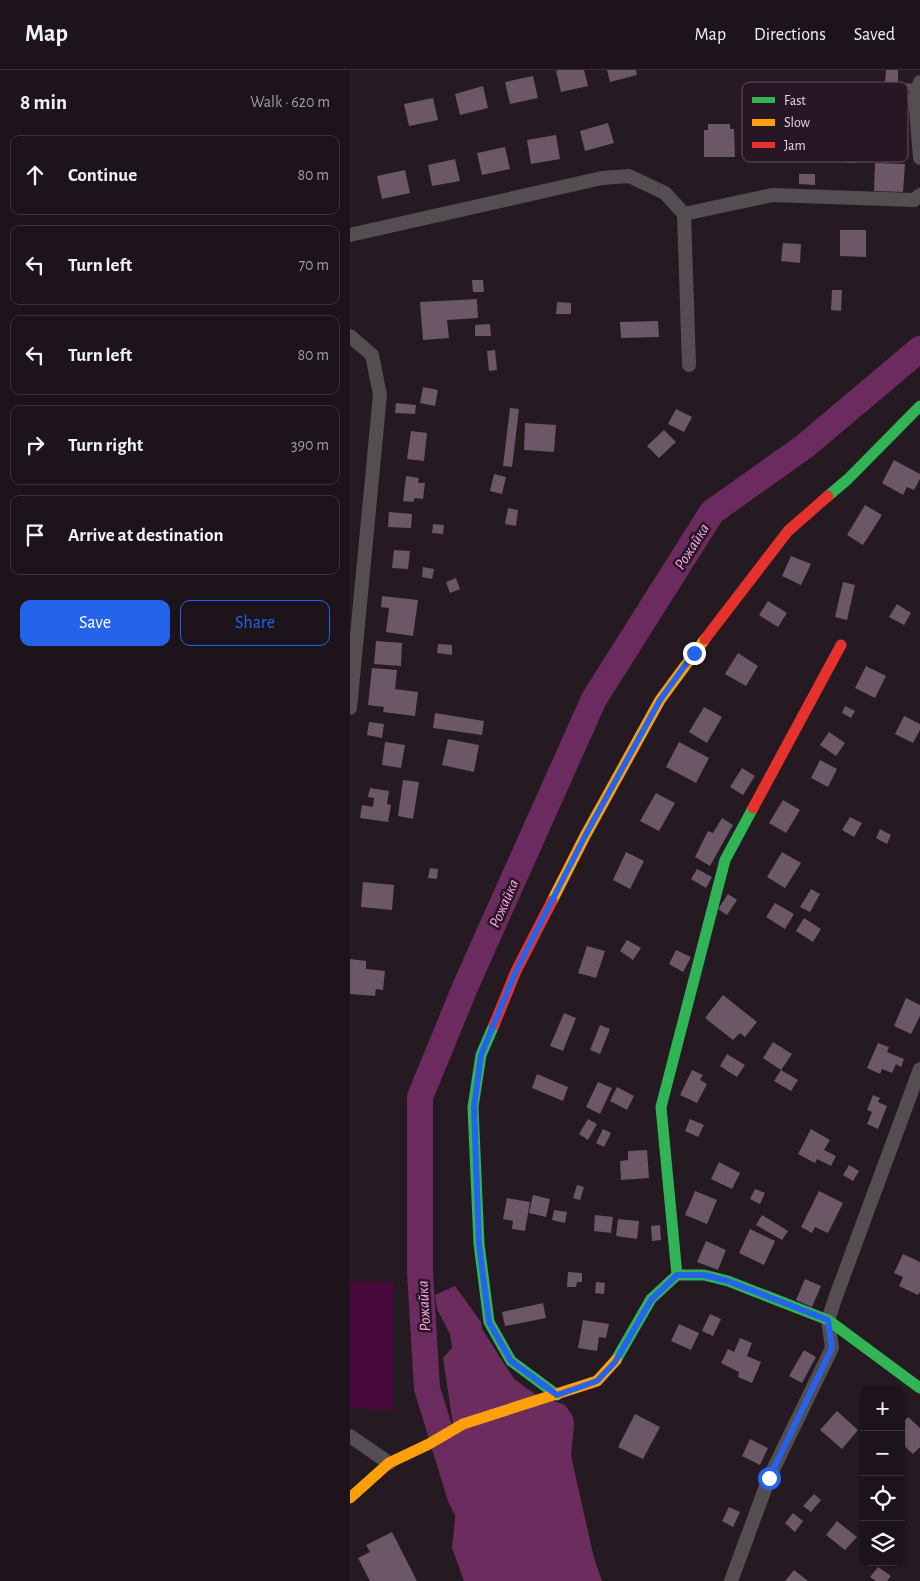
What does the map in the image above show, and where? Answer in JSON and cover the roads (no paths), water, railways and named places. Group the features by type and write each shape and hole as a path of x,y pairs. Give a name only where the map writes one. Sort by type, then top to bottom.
{"street":[{"path":"919,85 915,97 920,158"},
{"path":"350,235 602,178 629,176 665,193 684,214 689,365"},
{"path":"684,214 772,195 914,200 920,195"},
{"path":"350,336 372,355 380,395 350,708"},
{"path":"557,1395 511,1361 489,1322 479,1244 474,1107 481,1055 516,971 585,836 660,700 788,532 848,479 920,406"},
{"path":"677,1275 660,1107 725,860 841,644"},
{"path":"731,1581 769,1478 832,1348 828,1320 920,1069"},
{"path":"350,1498 389,1463 429,1444 463,1424 597,1381 615,1362 651,1300 677,1275 704,1275 728,1281 828,1320 920,1388"},
{"path":"350,1436 389,1463"}],"waterway":[{"name":"Рожайка","path":"502,1581 460,1496 427,1388 420,1273 420,1097 466,985 594,699 712,512 805,446 920,349"}]}
